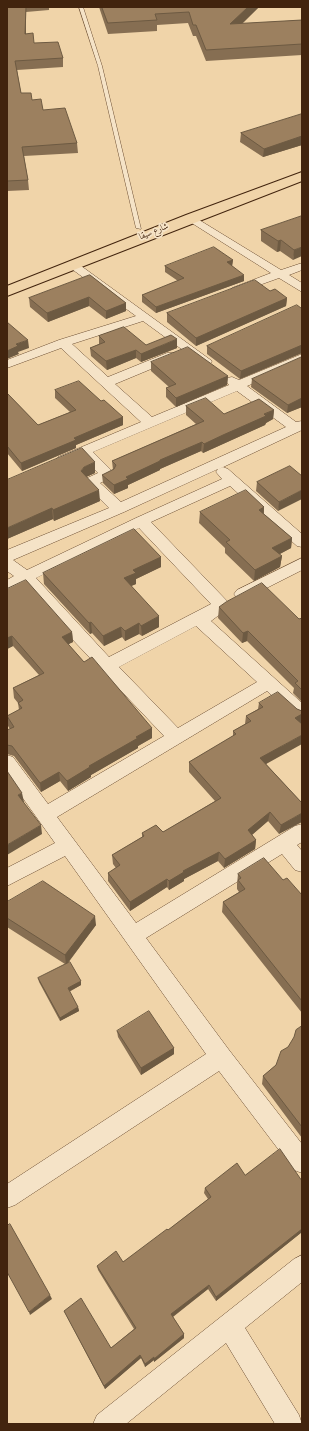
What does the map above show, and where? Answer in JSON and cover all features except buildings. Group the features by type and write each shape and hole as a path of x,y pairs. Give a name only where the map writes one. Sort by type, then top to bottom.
{"main road":[{"name":"شارع سيقا","path":"7,278 302,165"},
{"name":"شارع سيقا","path":"7,290 302,176"}],"street":[{"path":"191,218 302,288"},
{"path":"73,265 238,386 299,427"},
{"path":"227,294 302,266"},
{"path":"7,364 63,343 148,319 167,316"},
{"path":"63,343 151,423"},
{"path":"106,383 192,351 209,347"},
{"path":"50,466 302,358"},
{"path":"7,556 119,509 299,427"},
{"path":"84,451 108,474 90,482 119,509"},
{"path":"215,465 302,542"},
{"path":"7,586 141,521 231,480"},
{"path":"141,521 221,605"},
{"path":"7,563 26,577 61,617 176,737"},
{"path":"108,665 302,563"},
{"path":"221,605 201,621 302,713"},
{"path":"45,815 268,683"},
{"path":"7,762 221,1057 302,1162"},
{"path":"132,936 302,832"},
{"path":"284,843 302,864"},
{"path":"7,878 68,845"},
{"path":"7,1197 221,1057"},
{"path":"106,1424 302,1267"},
{"path":"230,1325 290,1424"}],"lane":[{"path":"81,7 100,66 139,228"}]}
